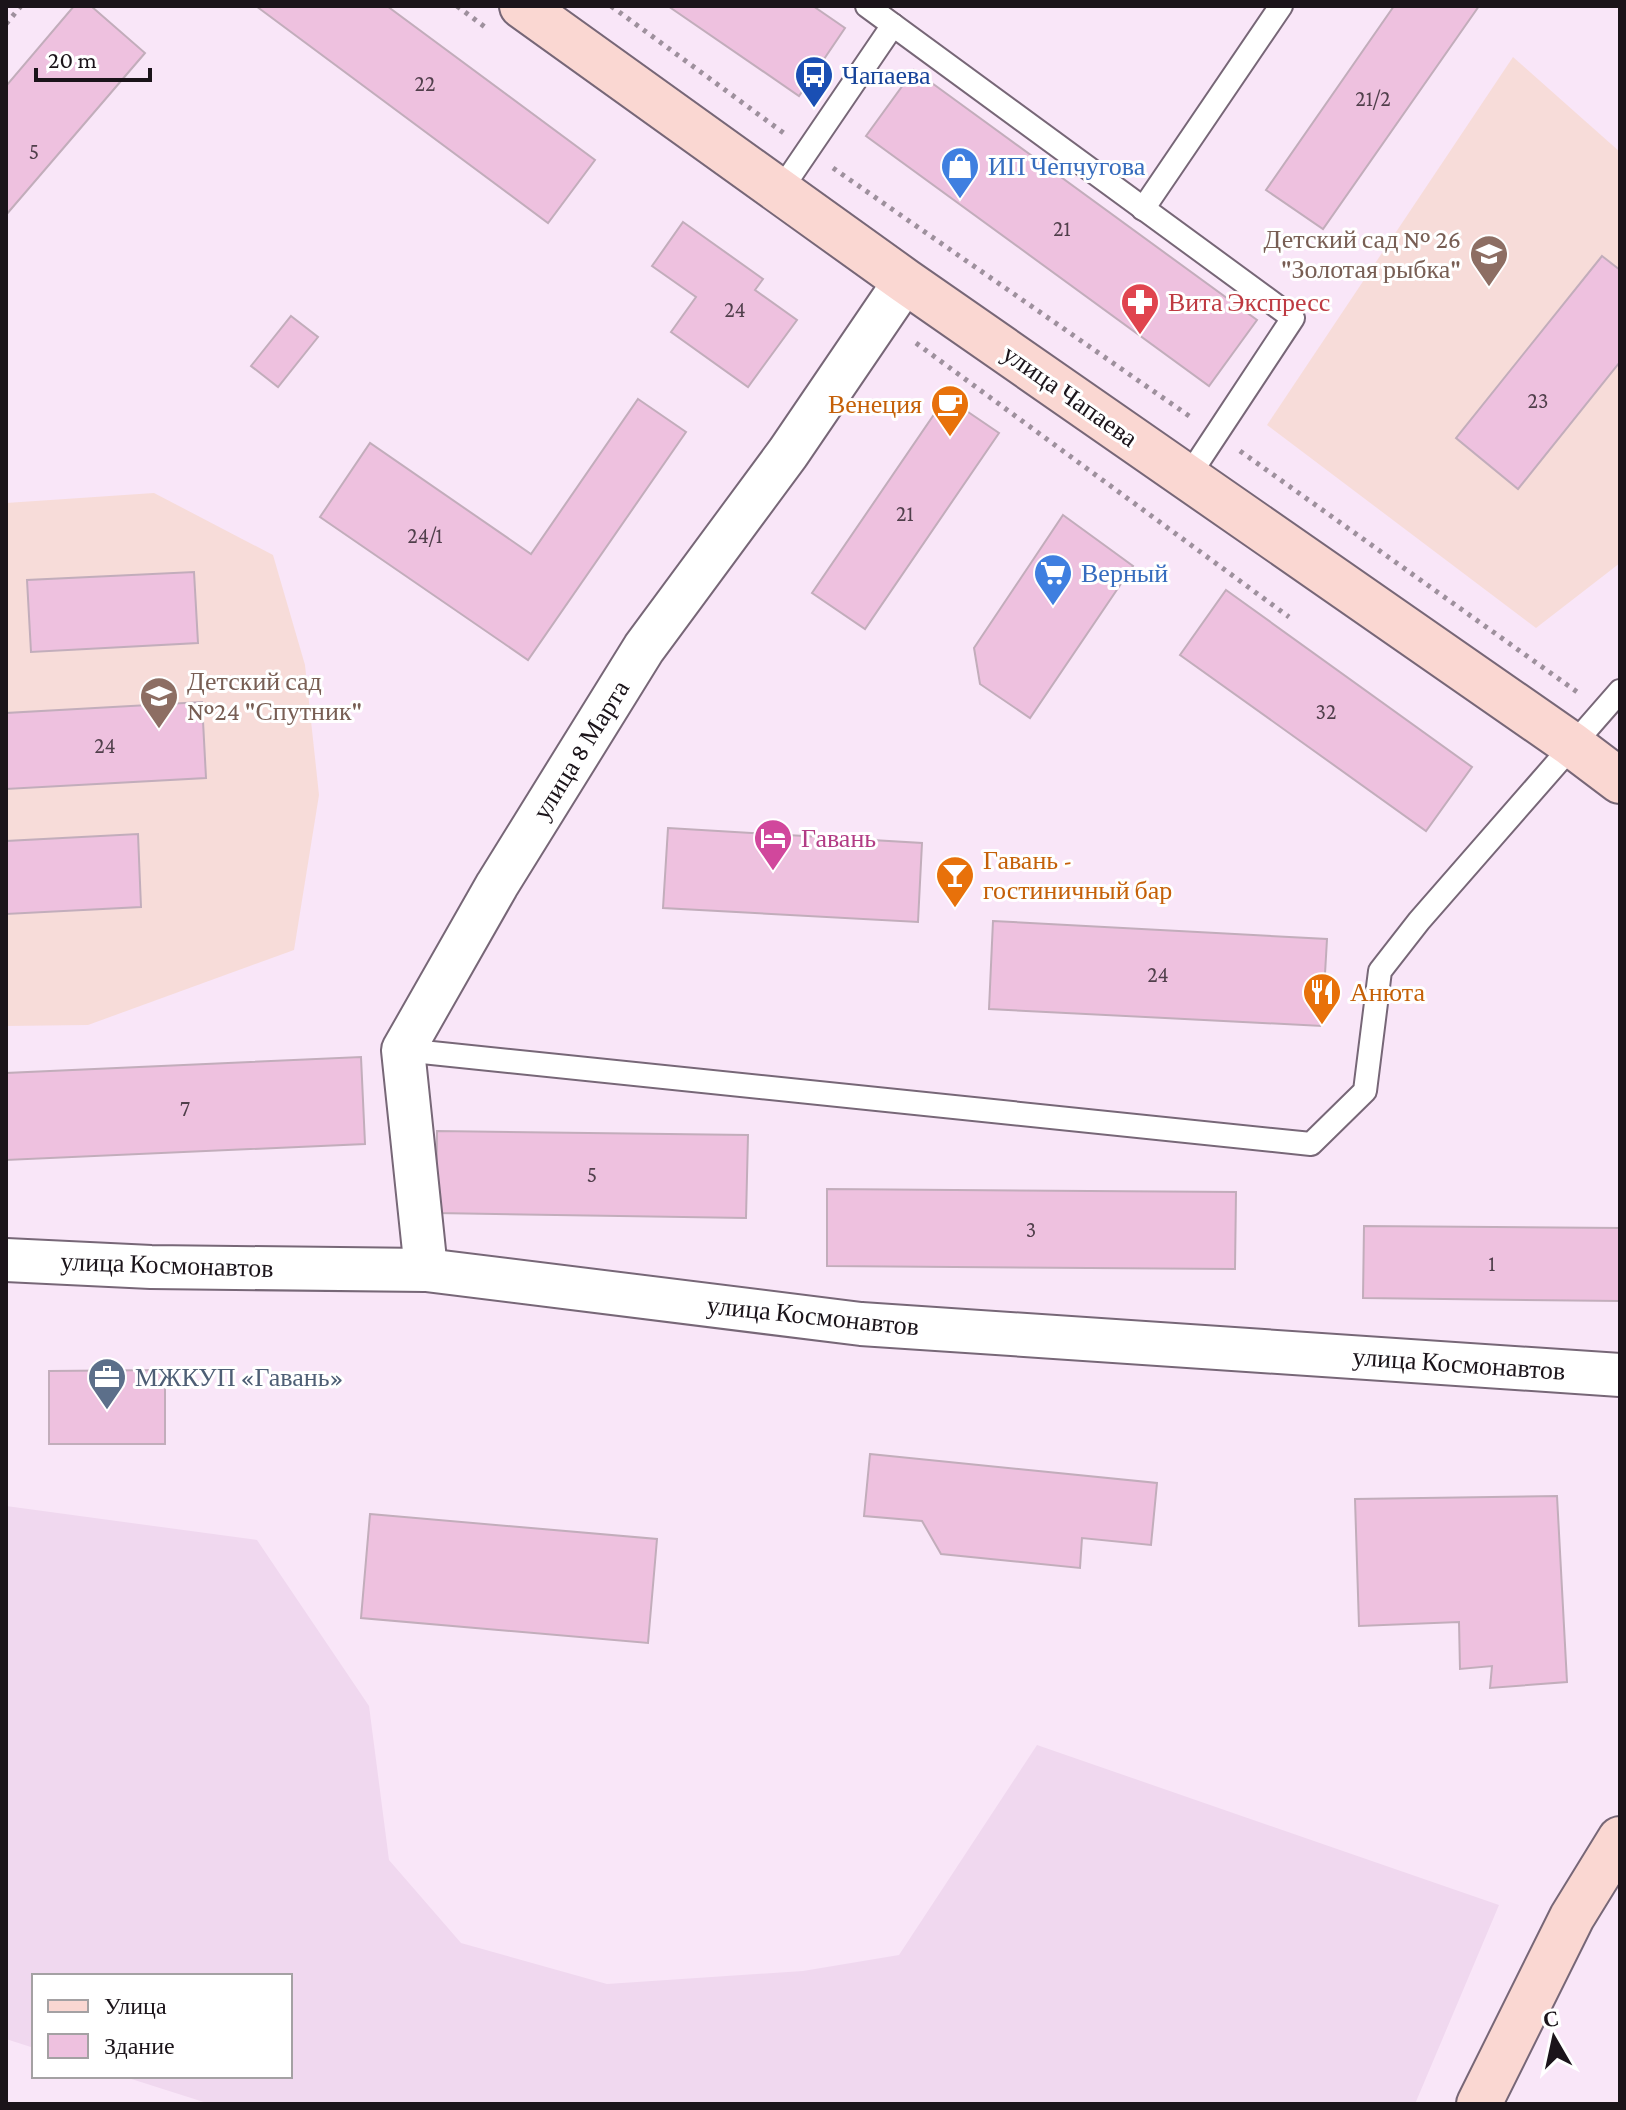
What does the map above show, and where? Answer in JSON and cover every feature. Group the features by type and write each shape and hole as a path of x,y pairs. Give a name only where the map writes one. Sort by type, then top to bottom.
{"street":[{"name":"улица Чапаева","path":"522,6 905,281 1620,781"},
{"name":"улица 8 Марта","path":"403,1050 497,885 644,648 788,453 905,281"},
{"path":"403,1050 426,1270"},
{"name":"улица Космонавтов","path":"6,1260 151,1267 426,1270 861,1324 1620,1375"},
{"path":"1479,2104 1572,1917 1620,1839"}],"lane":[{"path":"867,6 1293,318 1188,477"},
{"path":"1143,209 1281,6"},
{"path":"780,191 893,25"},
{"path":"403,1050 1311,1144 1365,1091 1380,971 1419,921 1620,691"}],"path":[{"path":"6,24 21,6"},
{"path":"611,6 807,150 1216,435 1602,710"}],"shaded area":[{"name":"Детский сад № 26 \"Золотая рыбка\"","path":"1513,57 1620,152 1620,563 1536,628 1267,425"},
{"name":"Детский сад №24 \"Спутник\"","path":"154,493 273,555 305,665 319,795 294,950 88,1025 6,1026 6,503"},
{"path":"6,1506 257,1540 369,1706 389,1860 461,1943 607,1984 803,1971 899,1955 1037,1745 1499,1905 1415,2104 210,2104 128,2078 292,2078 292,1974 32,1974 32,2047 6,2039"}],"building":[{"path":"74,6 91,6 145,53 6,215 6,86"},
{"path":"256,6 387,6 595,160 548,223"},
{"path":"668,6 813,6 845,28 799,96"},
{"path":"1394,6 1479,6 1323,229 1266,190"},
{"path":"914,70 1257,320 1209,386 866,136"},
{"path":"683,222 763,279 755,290 797,320 748,387 671,332 696,297 652,266"},
{"path":"1602,256 1620,270 1620,362 1518,489 1456,438"},
{"path":"291,316 318,337 278,387 251,366"},
{"path":"946,397 999,433 865,629 812,593"},
{"path":"638,399 686,432 528,660 320,517 370,443 531,554"},
{"name":"Верный","path":"1063,515 1133,566 1030,718 980,684 974,648"},
{"path":"194,572 198,643 31,652 27,580"},
{"path":"1226,590 1472,767 1426,831 1180,655"},
{"path":"202,702 206,778 6,789 6,713"},
{"name":"Гавань","path":"668,828 922,843 918,922 663,908"},
{"path":"138,834 141,907 6,914 6,841"},
{"path":"993,921 1327,939 1322,1026 989,1009"},
{"path":"361,1057 365,1144 6,1160 6,1073"},
{"path":"437,1131 748,1135 746,1218 436,1213"},
{"path":"827,1189 1236,1192 1235,1269 827,1266"},
{"path":"1364,1226 1620,1228 1620,1301 1363,1298"},
{"path":"165,1370 165,1444 49,1444 49,1371"},
{"path":"870,1454 1157,1483 1151,1545 1082,1538 1080,1568 941,1554 922,1521 864,1516"},
{"path":"1557,1496 1567,1682 1490,1688 1492,1666 1460,1669 1459,1622 1359,1626 1355,1499"},
{"path":"370,1514 657,1539 648,1643 361,1618"}],"place":[{"name":"Чапаева","path":"814,109"},
{"name":"ИП Чепчугова","path":"960,200"},
{"name":"Детский сад № 26 \"Золотая рыбка\"","path":"1489,288"},
{"name":"Вита Экспресс","path":"1140,336"},
{"name":"Венеция","path":"950,438"},
{"name":"Верный","path":"1053,607"},
{"name":"Детский сад №24 \"Спутник\"","path":"159,730"},
{"name":"Гавань","path":"773,872"},
{"name":"Гавань - гостиничный бар","path":"955,909"},
{"name":"Анюта","path":"1322,1026"},
{"name":"МЖКУП «Гавань»","path":"107,1411"}]}
